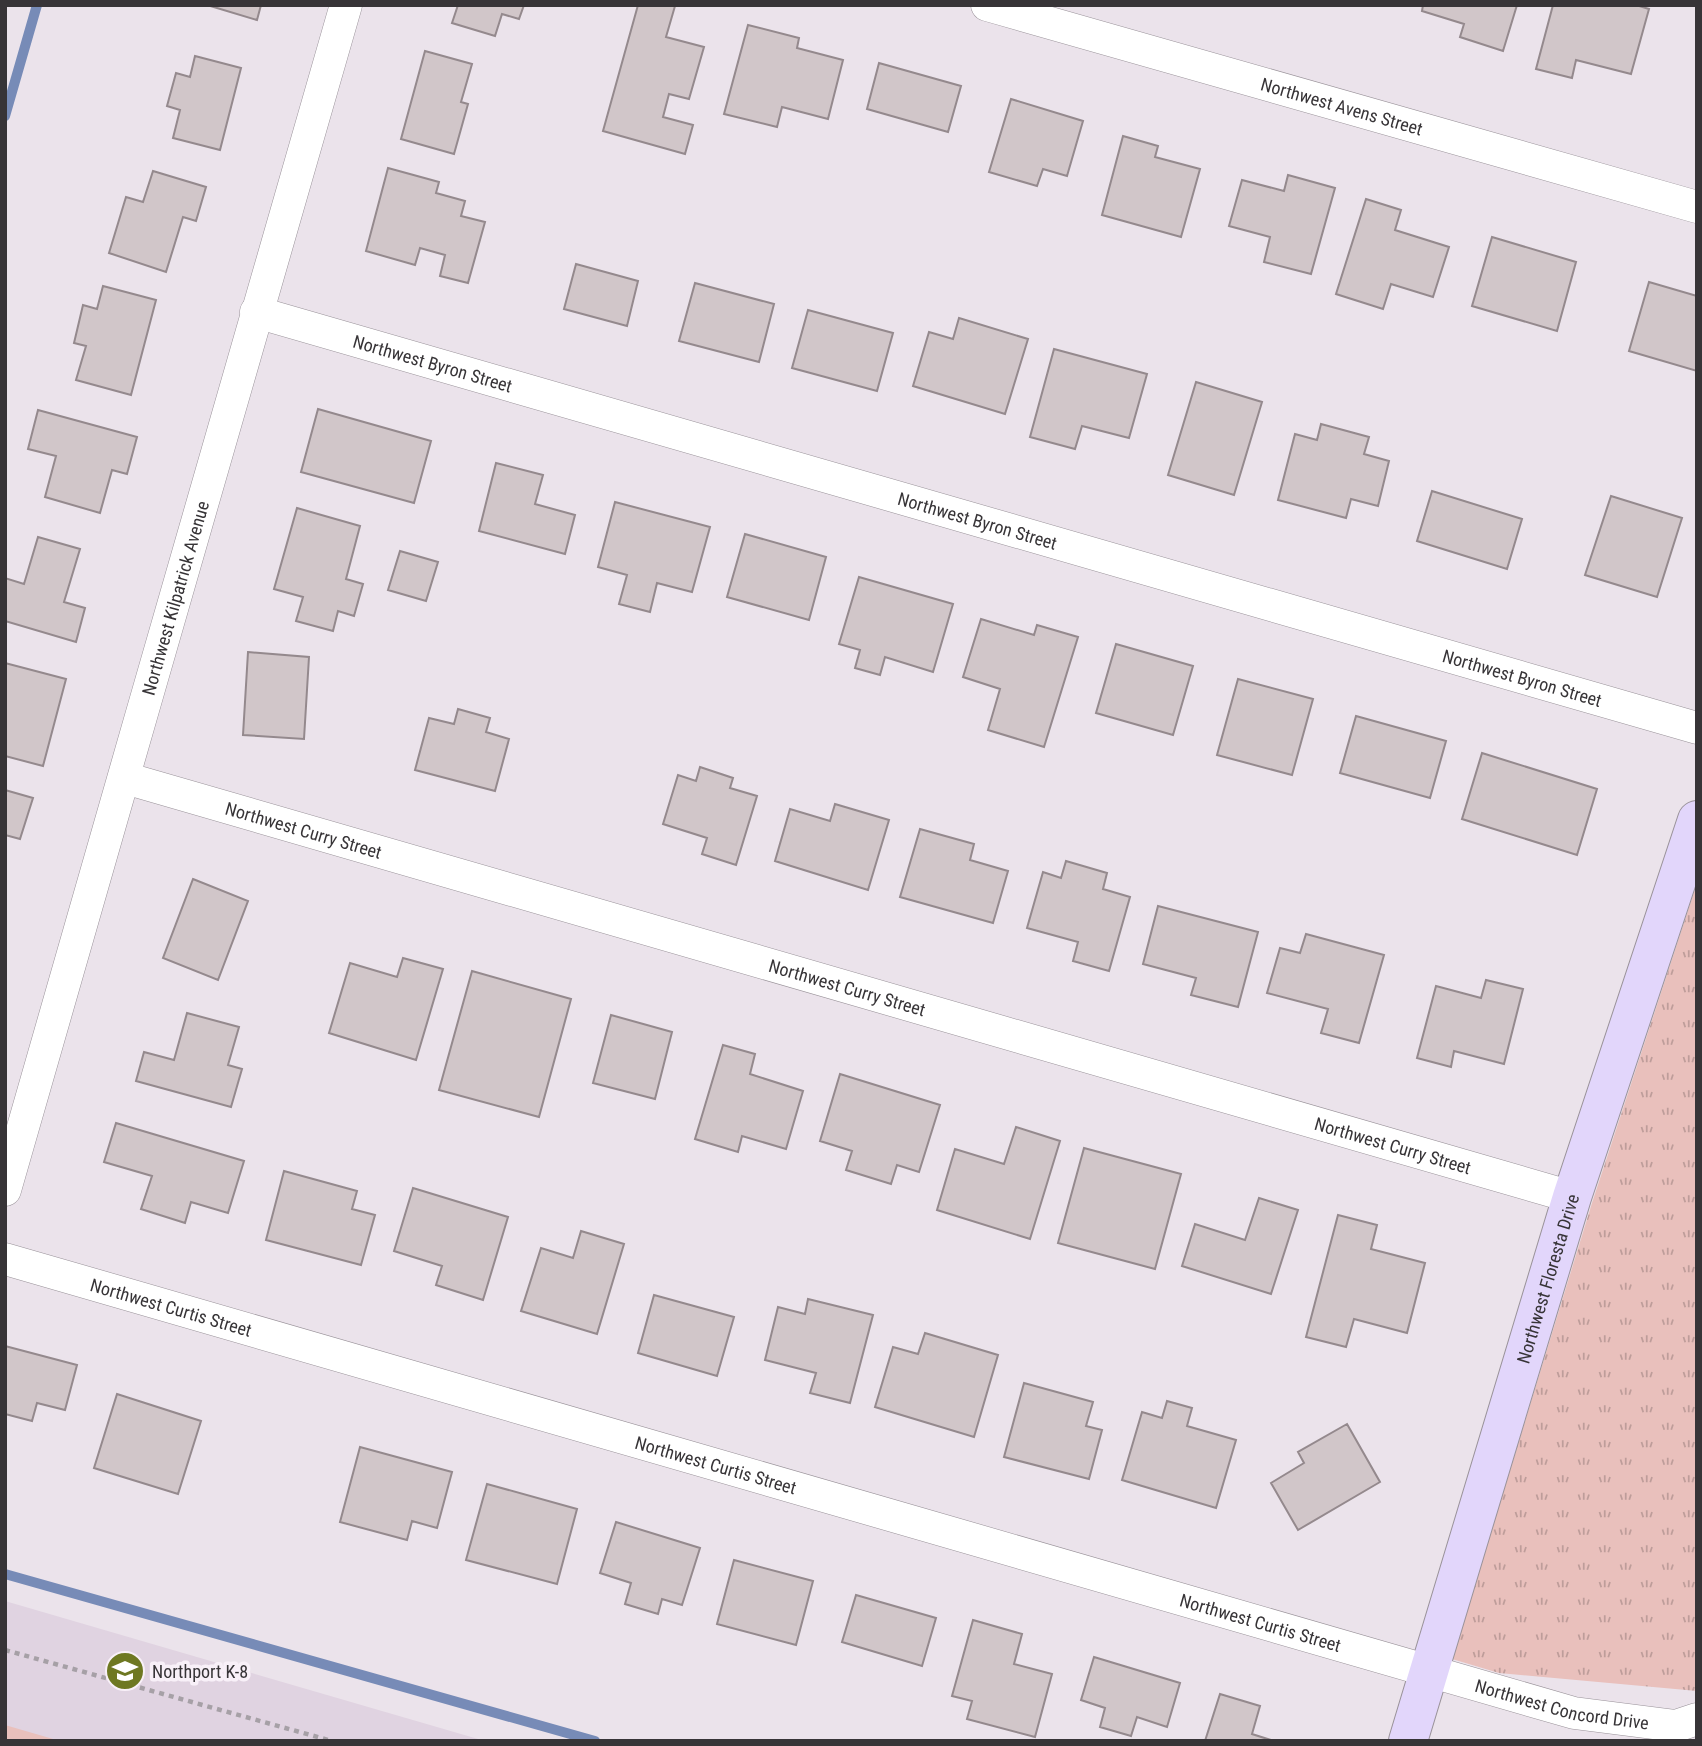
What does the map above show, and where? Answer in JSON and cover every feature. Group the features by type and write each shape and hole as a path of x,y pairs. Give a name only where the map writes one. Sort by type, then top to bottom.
{"street":[{"name":"Northwest Kilpatrick Avenue","path":"5,1190 346,5"},
{"name":"Northwest Avens Street","path":"987,5 1697,206"},
{"name":"Northwest Byron Street","path":"256,312 1697,728"},
{"name":"Northwest Curry Street","path":"125,778 1572,1197"},
{"name":"Northwest Floresta Drive","path":"1408,1741 1572,1197 1697,820"},
{"name":"Northwest Curtis Street","path":"5,1259 1428,1671"},
{"name":"Northwest Concord Drive","path":"1428,1671 1574,1713 1676,1726 1697,1718"}],"path":[{"path":"5,1650 332,1741"}],"shaded area":[{"name":"Northport K-8","path":"5,1601 485,1741 5,1741"}],"green space":[{"path":"1697,883 1697,1691 1499,1673 1452,1659 1592,1203"},
{"path":"5,1725 60,1741 5,1741"}],"building":[{"path":"207,5 261,5 257,20"},
{"path":"458,5 524,5 519,19 502,14 495,36 452,23"},
{"path":"638,5 675,6 666,37 704,47 689,99 669,94 663,117 693,125 685,154 603,131"},
{"path":"1423,5 1517,5 1503,51 1460,37 1464,24 1422,11"},
{"path":"1553,5 1636,5 1649,9 1631,74 1576,60 1572,78 1536,69"},
{"path":"748,25 799,38 797,48 843,60 828,119 782,107 777,127 724,114"},
{"path":"425,51 472,64 461,102 468,104 454,154 401,139"},
{"path":"195,56 241,68 220,150 173,138 180,110 167,106 176,73 190,77"},
{"path":"879,63 961,86 948,132 867,109"},
{"path":"1011,99 1083,121 1067,176 1043,169 1037,186 989,172"},
{"path":"1123,136 1158,146 1155,157 1200,169 1181,237 1102,215"},
{"path":"388,168 439,182 436,193 465,201 461,216 485,222 468,283 440,276 445,255 420,248 415,265 366,251"},
{"path":"153,171 206,187 196,221 183,217 166,272 109,253 126,197 143,202"},
{"path":"1288,175 1335,188 1311,274 1264,262 1270,237 1229,226 1242,180 1284,191"},
{"path":"1366,199 1401,210 1395,230 1449,247 1433,297 1391,284 1383,309 1336,294"},
{"path":"1492,237 1576,262 1557,331 1472,306"},
{"path":"576,264 638,281 627,326 564,309"},
{"path":"1649,282 1697,296 1697,371 1629,351"},
{"path":"695,283 774,304 759,362 679,341"},
{"path":"103,286 156,300 131,395 76,380 86,346 74,343 83,305 97,309"},
{"path":"808,310 893,333 877,391 792,368"},
{"path":"959,318 1028,339 1005,414 913,386 929,332 953,339"},
{"path":"1054,349 1147,374 1129,438 1082,426 1075,449 1030,437"},
{"path":"1196,382 1262,402 1234,495 1168,475"},
{"path":"318,409 431,441 414,503 301,472"},
{"path":"38,410 137,437 127,474 112,470 100,513 45,497 56,456 28,449"},
{"path":"1321,424 1369,437 1364,454 1389,461 1378,506 1351,499 1346,518 1278,500 1295,434 1317,440"},
{"path":"496,463 543,475 535,504 575,515 565,554 479,531"},
{"path":"1432,491 1522,519 1507,569 1417,541"},
{"path":"1611,496 1682,518 1657,597 1585,575"},
{"path":"615,502 710,527 692,592 657,583 650,612 619,604 627,575 598,567"},
{"path":"297,508 360,526 346,579 363,584 354,616 338,611 333,631 296,621 303,597 274,589"},
{"path":"745,534 826,557 809,620 727,597"},
{"path":"38,537 80,549 64,602 85,608 76,642 5,621 5,578 24,584"},
{"path":"400,551 438,562 426,601 388,590"},
{"path":"859,577 953,604 933,672 885,657 880,675 855,668 860,650 839,644"},
{"path":"981,619 1034,635 1037,625 1078,637 1044,747 988,730 1000,689 963,677"},
{"path":"1116,644 1193,666 1173,735 1096,713"},
{"path":"248,652 309,657 304,739 243,735"},
{"path":"5,663 66,679 43,766 5,756"},
{"path":"1238,679 1313,699 1292,775 1217,755"},
{"path":"458,709 490,718 486,732 509,739 495,791 415,770 429,718 454,724"},
{"path":"1356,716 1446,741 1430,798 1340,773"},
{"path":"1482,753 1597,789 1577,855 1462,819"},
{"path":"700,767 733,778 730,788 757,796 736,865 702,854 707,838 663,824 678,775 696,781"},
{"path":"5,790 33,798 20,839 5,835"},
{"path":"835,804 889,820 868,890 775,861 790,809 830,821"},
{"path":"920,829 974,844 970,860 1008,871 993,923 900,897"},
{"path":"1066,861 1107,873 1103,889 1130,897 1109,971 1073,961 1078,942 1027,928 1043,872 1061,878"},
{"path":"193,879 248,901 218,980 163,958"},
{"path":"1158,906 1258,932 1238,1007 1191,995 1196,978 1143,964"},
{"path":"1306,934 1384,955 1359,1043 1321,1033 1328,1009 1267,993 1280,948 1300,953"},
{"path":"403,958 443,969 416,1060 329,1033 350,963 397,977"},
{"path":"472,971 571,999 539,1117 439,1090"},
{"path":"1486,980 1523,989 1504,1064 1454,1051 1451,1067 1417,1058 1436,986 1481,998"},
{"path":"187,1013 239,1027 228,1065 242,1069 231,1107 136,1081 144,1052 174,1060"},
{"path":"611,1015 672,1032 655,1099 593,1083"},
{"path":"723,1045 755,1054 750,1074 803,1091 786,1149 742,1136 738,1152 695,1139"},
{"path":"840,1074 940,1105 919,1172 897,1165 891,1184 846,1170 852,1151 820,1141"},
{"path":"116,1123 244,1161 228,1213 191,1202 185,1223 141,1209 152,1176 104,1162"},
{"path":"1016,1127 1060,1141 1030,1239 937,1210 955,1149 1004,1164"},
{"path":"1084,1148 1181,1174 1155,1269 1058,1243"},
{"path":"284,1171 357,1191 352,1209 375,1215 361,1265 266,1240"},
{"path":"413,1188 508,1217 483,1300 436,1285 442,1266 394,1251"},
{"path":"1259,1198 1298,1210 1271,1294 1182,1266 1195,1224 1245,1240"},
{"path":"1338,1215 1377,1225 1371,1249 1425,1263 1407,1333 1354,1319 1346,1347 1306,1337"},
{"path":"581,1231 624,1244 597,1334 521,1311 541,1248 573,1258"},
{"path":"654,1295 734,1317 717,1376 638,1353"},
{"path":"808,1299 873,1315 850,1403 810,1393 816,1373 765,1360 778,1307 805,1314"},
{"path":"925,1333 998,1355 974,1437 875,1407 893,1347 918,1354"},
{"path":"5,1346 77,1365 65,1410 37,1403 32,1421 5,1414"},
{"path":"1024,1383 1093,1402 1086,1426 1102,1430 1089,1479 1004,1457"},
{"path":"117,1394 201,1421 178,1494 94,1468"},
{"path":"1167,1401 1192,1408 1187,1426 1236,1440 1216,1508 1122,1480 1142,1412 1162,1418"},
{"path":"1347,1424 1380,1482 1298,1530 1271,1483 1304,1463 1298,1452"},
{"path":"360,1447 452,1472 437,1528 412,1521 407,1540 340,1522"},
{"path":"487,1484 577,1509 557,1584 466,1560"},
{"path":"616,1522 700,1548 682,1605 662,1599 658,1614 625,1604 631,1583 600,1573"},
{"path":"734,1560 813,1581 796,1645 717,1624"},
{"path":"856,1595 936,1618 922,1666 842,1642"},
{"path":"973,1620 1022,1634 1014,1664 1052,1674 1035,1737 967,1719 972,1701 952,1696"},
{"path":"1094,1657 1180,1683 1167,1727 1137,1717 1131,1736 1100,1727 1105,1708 1081,1700"},
{"path":"1220,1694 1260,1706 1252,1734 1274,1741 1205,1741"}],"waterway":[{"path":"5,116 37,5"},
{"path":"5,1574 595,1741"}],"place":[{"name":"Northport K-8","path":"125,1671"}]}
